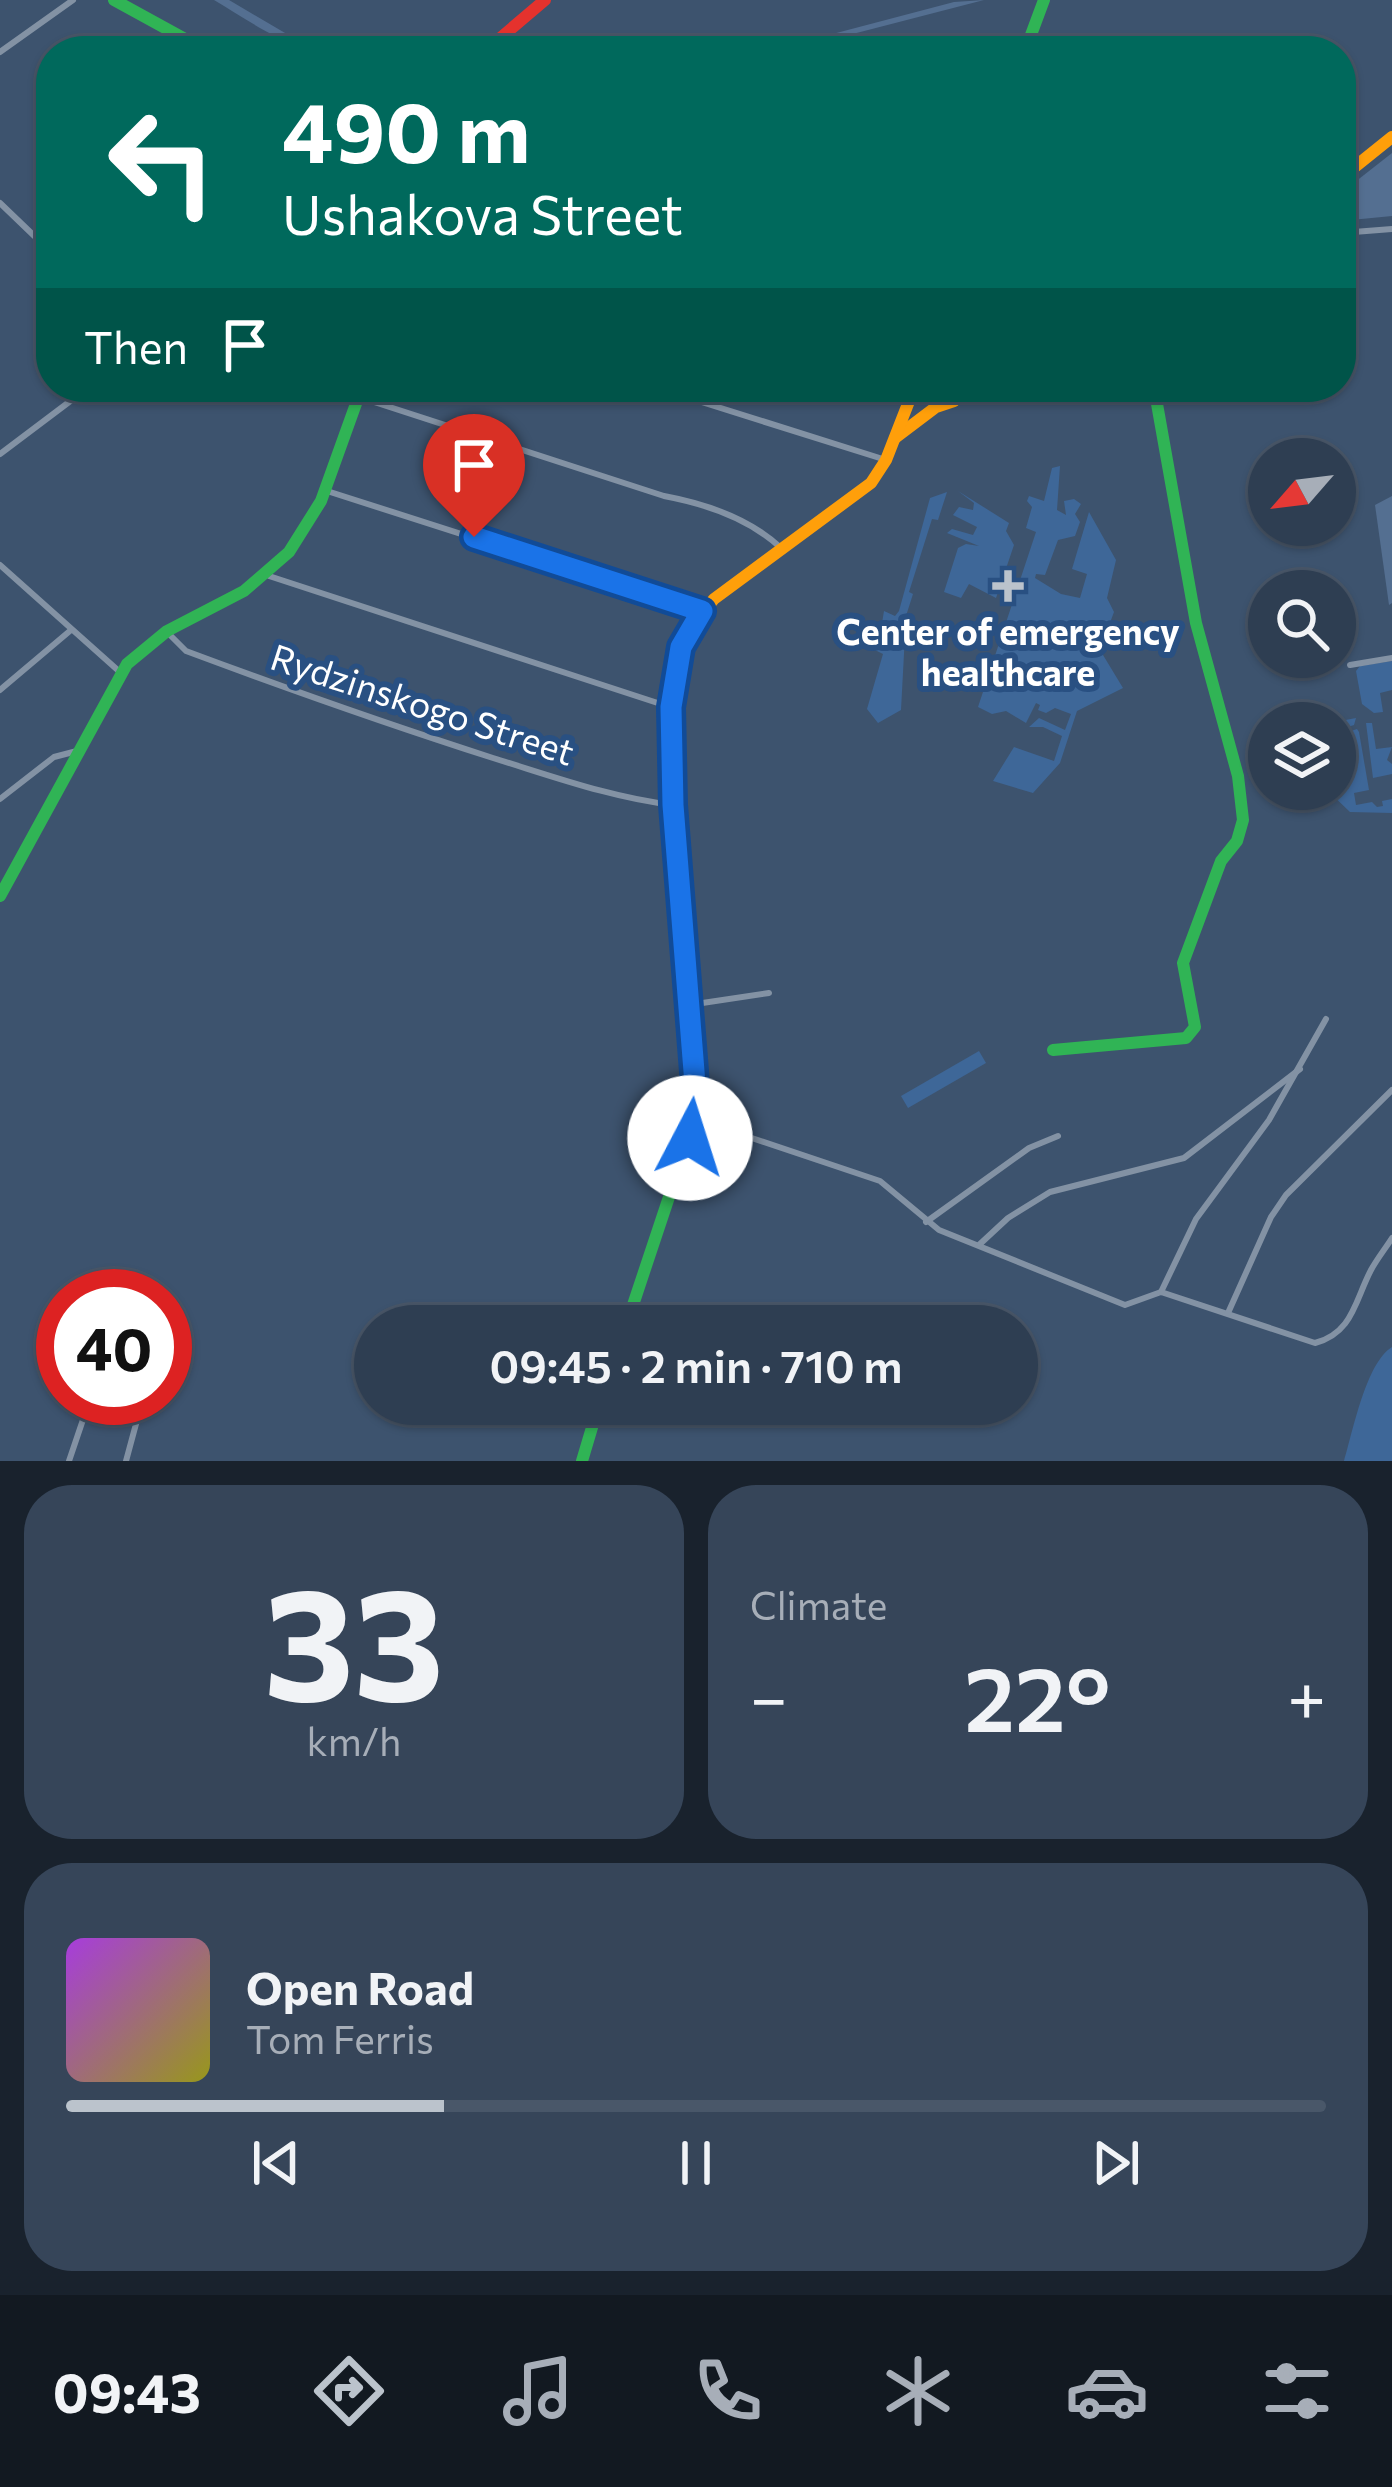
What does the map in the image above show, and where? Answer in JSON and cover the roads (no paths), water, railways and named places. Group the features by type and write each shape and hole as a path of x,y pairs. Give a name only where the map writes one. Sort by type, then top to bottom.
{"street":[{"path":"0,52 73,0"},
{"path":"114,0 180,36"},
{"path":"503,36 545,0"},
{"path":"1031,36 1044,0"},
{"path":"1356,166 1392,137"},
{"path":"0,203 36,238"},
{"path":"1356,232 1392,230"},
{"path":"0,454 69,402"},
{"path":"0,896 121,673 144,645 269,575 298,540 327,491 357,402"},
{"path":"393,402 664,496 694,502 764,531 781,548"},
{"path":"702,402 886,460"},
{"path":"633,1305 695,1119 673,805 671,707 681,647 702,611 858,495 886,460 908,402"},
{"path":"924,402 936,407"},
{"path":"895,437 950,402"},
{"path":"1053,1050 1192,1034 1196,1027 1184,963 1221,861 1237,841 1243,820 1238,776 1196,623 1157,402"},
{"path":"327,491 702,611"},
{"path":"1,569 121,673"},
{"path":"269,575 671,707"},
{"path":"0,690 71,630"},
{"name":"Rydzinskogo Street","path":"166,631 186,651 361,716 545,774 673,805"},
{"path":"1356,664 1392,658"},
{"path":"0,799 55,757 80,749"},
{"path":"689,1005 769,994"},
{"path":"1161,1292 1196,1219 1269,1120 1326,1018"},
{"path":"980,1244 1008,1218 1050,1192 1184,1158 1300,1069"},
{"path":"1228,1313 1271,1217 1286,1195 1392,1090"},
{"path":"695,1119 880,1181 926,1222 1125,1305 1161,1292 1315,1343 1346,1325 1392,1238"},
{"path":"926,1222 1029,1148 1058,1136"},
{"path":"69,1461 81,1425"},
{"path":"127,1461 136,1425"},
{"path":"582,1461 593,1425"}],"place":[{"name":"Center of emergency healthcare","path":"1008,586"}]}
